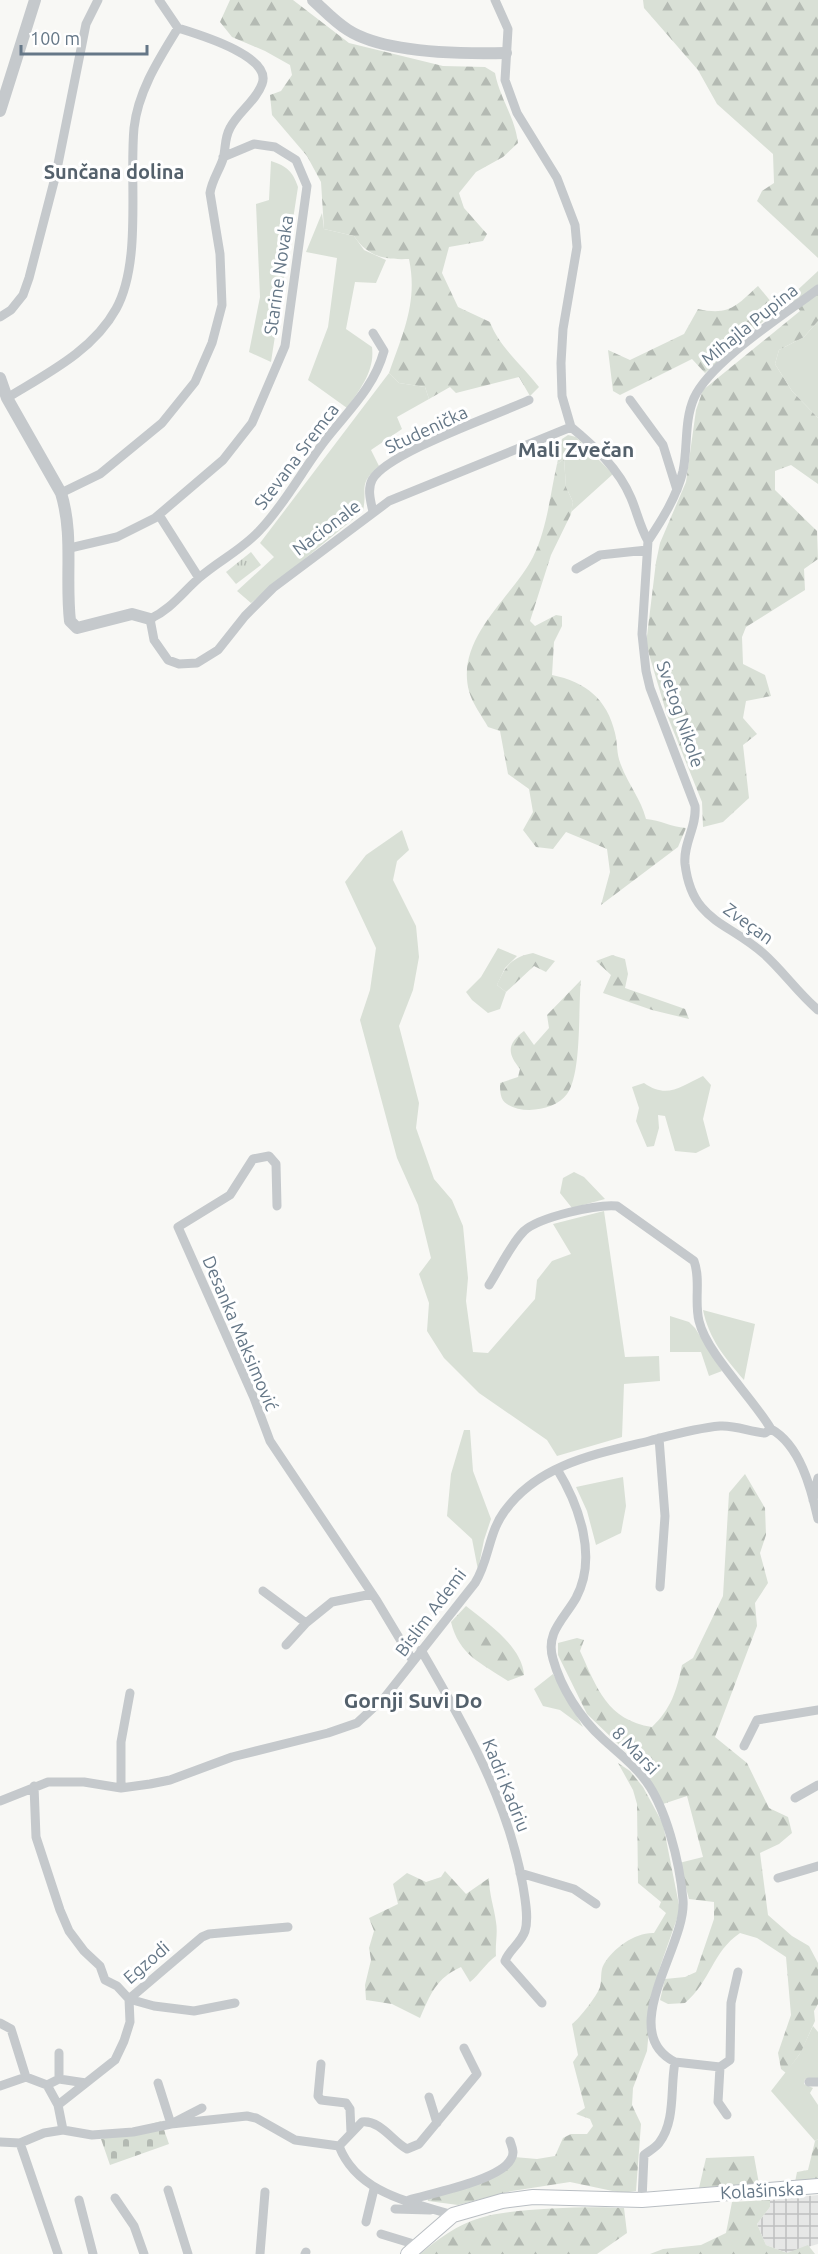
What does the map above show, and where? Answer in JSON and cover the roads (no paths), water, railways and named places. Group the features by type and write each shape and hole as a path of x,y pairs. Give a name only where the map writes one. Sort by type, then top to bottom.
{"main road":[{"name":"Kolašinska","path":"453,2215 502,2200 533,2198 642,2200 706,2193 818,2186"},
{"path":"413,2249 453,2215"}],"street":[{"path":"0,111 35,0"},
{"path":"0,317 11,310 22,296 29,278 61,152 86,24 98,0"},
{"path":"61,493 100,474 162,423 195,382 212,343 222,305 221,265 210,193 212,182 224,157 222,148 229,129 260,90 264,74 260,66 225,44 178,28 159,0"},
{"path":"313,0 348,30 376,41 454,53 506,53"},
{"path":"495,0 508,29 506,80 517,113 557,178 575,225 577,247 563,329 561,363 562,396 571,427"},
{"path":"8,398 71,358 92,340 116,309 129,270 134,127 142,94 178,28"},
{"name":"Starine Novaka","path":"70,548 117,537 159,515 188,492 236,446 252,423 285,346 307,186 296,160 275,147 254,144 224,157"},
{"name":"Mihajla Pupina","path":"647,545 677,490 683,470 689,416 698,390 720,365 818,289"},
{"name":"Stevana Sremca","path":"150,619 166,611 199,578 237,551 262,529 327,438 360,399 379,369 384,351 373,333"},
{"path":"0,378 8,398 61,493 69,521 69,612 73,625 83,628 132,614 150,619"},
{"name":"Studenička","path":"373,512 370,494 372,480 384,466 412,450 528,400"},
{"path":"630,400 663,445 677,490"},
{"name":"Nacionale","path":"150,619 154,640 168,660 179,664 197,663 218,650 244,616 273,588 389,501 571,427"},
{"name":"Svetog Nikole","path":"571,427 610,463 630,496 647,545 642,647 650,688 695,806 696,816 684,851"},
{"path":"159,515 199,578"},
{"path":"576,569 600,555 647,545"},
{"name":"Zveçan","path":"684,851 695,902 718,923 762,951 818,1010"},
{"name":"Desanka Maksimović","path":"277,1206 276,1164 269,1156 254,1159 230,1195 178,1227 254,1398 270,1441 372,1594 413,1661"},
{"path":"489,1286 525,1230 575,1212 606,1205 617,1206 694,1261 698,1272 699,1321 727,1370 750,1396 771,1429 783,1435 790,1444 813,1500 818,1519"},
{"name":"Bislim Ademi","path":"0,1801 34,1786 61,1781 121,1788 170,1780 232,1756 328,1733 357,1723 385,1697 480,1575 488,1544 505,1510 538,1480 581,1458 702,1428 723,1426 765,1433 771,1429"},
{"path":"659,1438 665,1516 660,1587"},
{"name":"8 Marsi","path":"557,1469 571,1491 586,1549 582,1582 576,1597 552,1635 552,1657 559,1676 581,1717 632,1765 657,1796 671,1836 683,1909 658,1986 651,2034 659,2052 675,2062"},
{"path":"813,1500 818,1479"},
{"path":"263,1591 306,1623"},
{"path":"286,1645 306,1623 332,1602 372,1594"},
{"name":"Kadri Kadriu","path":"422,1650 461,1719 491,1780 520,1873 525,1900 526,1930 505,1961 542,2003"},
{"path":"121,1788 121,1742 130,1693"},
{"path":"744,1746 757,1720 818,1710"},
{"path":"795,1797 818,1785"},
{"path":"34,1786 36,1837 69,1930 84,1951 100,1966 105,1980 117,1986 129,1999 130,2022 115,2060 58,2105"},
{"path":"778,1878 818,1866"},
{"path":"520,1873 574,1889 596,1904"},
{"name":"Egzodi","path":"129,1999 202,1937 209,1934 288,1927"},
{"path":"642,2200 644,2156 657,2145 670,2120 671,2082 675,2062 720,2067 727,2065 732,2055 731,2003 738,1972"},
{"name":"Egzodi","path":"129,1999 154,2006 194,2011 235,2003"},
{"path":"0,2023 11,2029 26,2077"},
{"path":"339,2146 362,2122 366,2121 374,2123 406,2149 419,2144 477,2074 464,2048"},
{"path":"59,2053 59,2079"},
{"path":"321,2064 318,2096 321,2100 346,2103 350,2109 351,2133"},
{"path":"720,2067 718,2102 727,2115"},
{"path":"0,2086 26,2077 47,2085 58,2105 63,2130"},
{"path":"47,2085 59,2079 86,2083"},
{"path":"158,2083 171,2124"},
{"path":"429,2097 437,2123"},
{"path":"171,2124 202,2108"},
{"path":"0,2142 20,2143 44,2133 63,2130 92,2135 117,2134 171,2124 247,2116 256,2118 296,2140 339,2146"},
{"path":"409,2200 494,2175 511,2160 513,2151 510,2141"},
{"path":"20,2143 58,2254"},
{"path":"339,2146 348,2166 374,2189 453,2215"},
{"path":"366,2222 374,2189"},
{"path":"168,2190 188,2254"},
{"path":"260,2254 265,2192"},
{"path":"115,2198 134,2226 144,2254"},
{"path":"79,2200 93,2254"},
{"path":"395,2209 438,2210"},
{"path":"381,2234 413,2249"}],"district":[{"name":"Sunčana dolina","path":"114,171"},
{"name":"Mali Zvečan","path":"576,449"},
{"name":"Gornji Suvi Do","path":"413,1700"}]}
